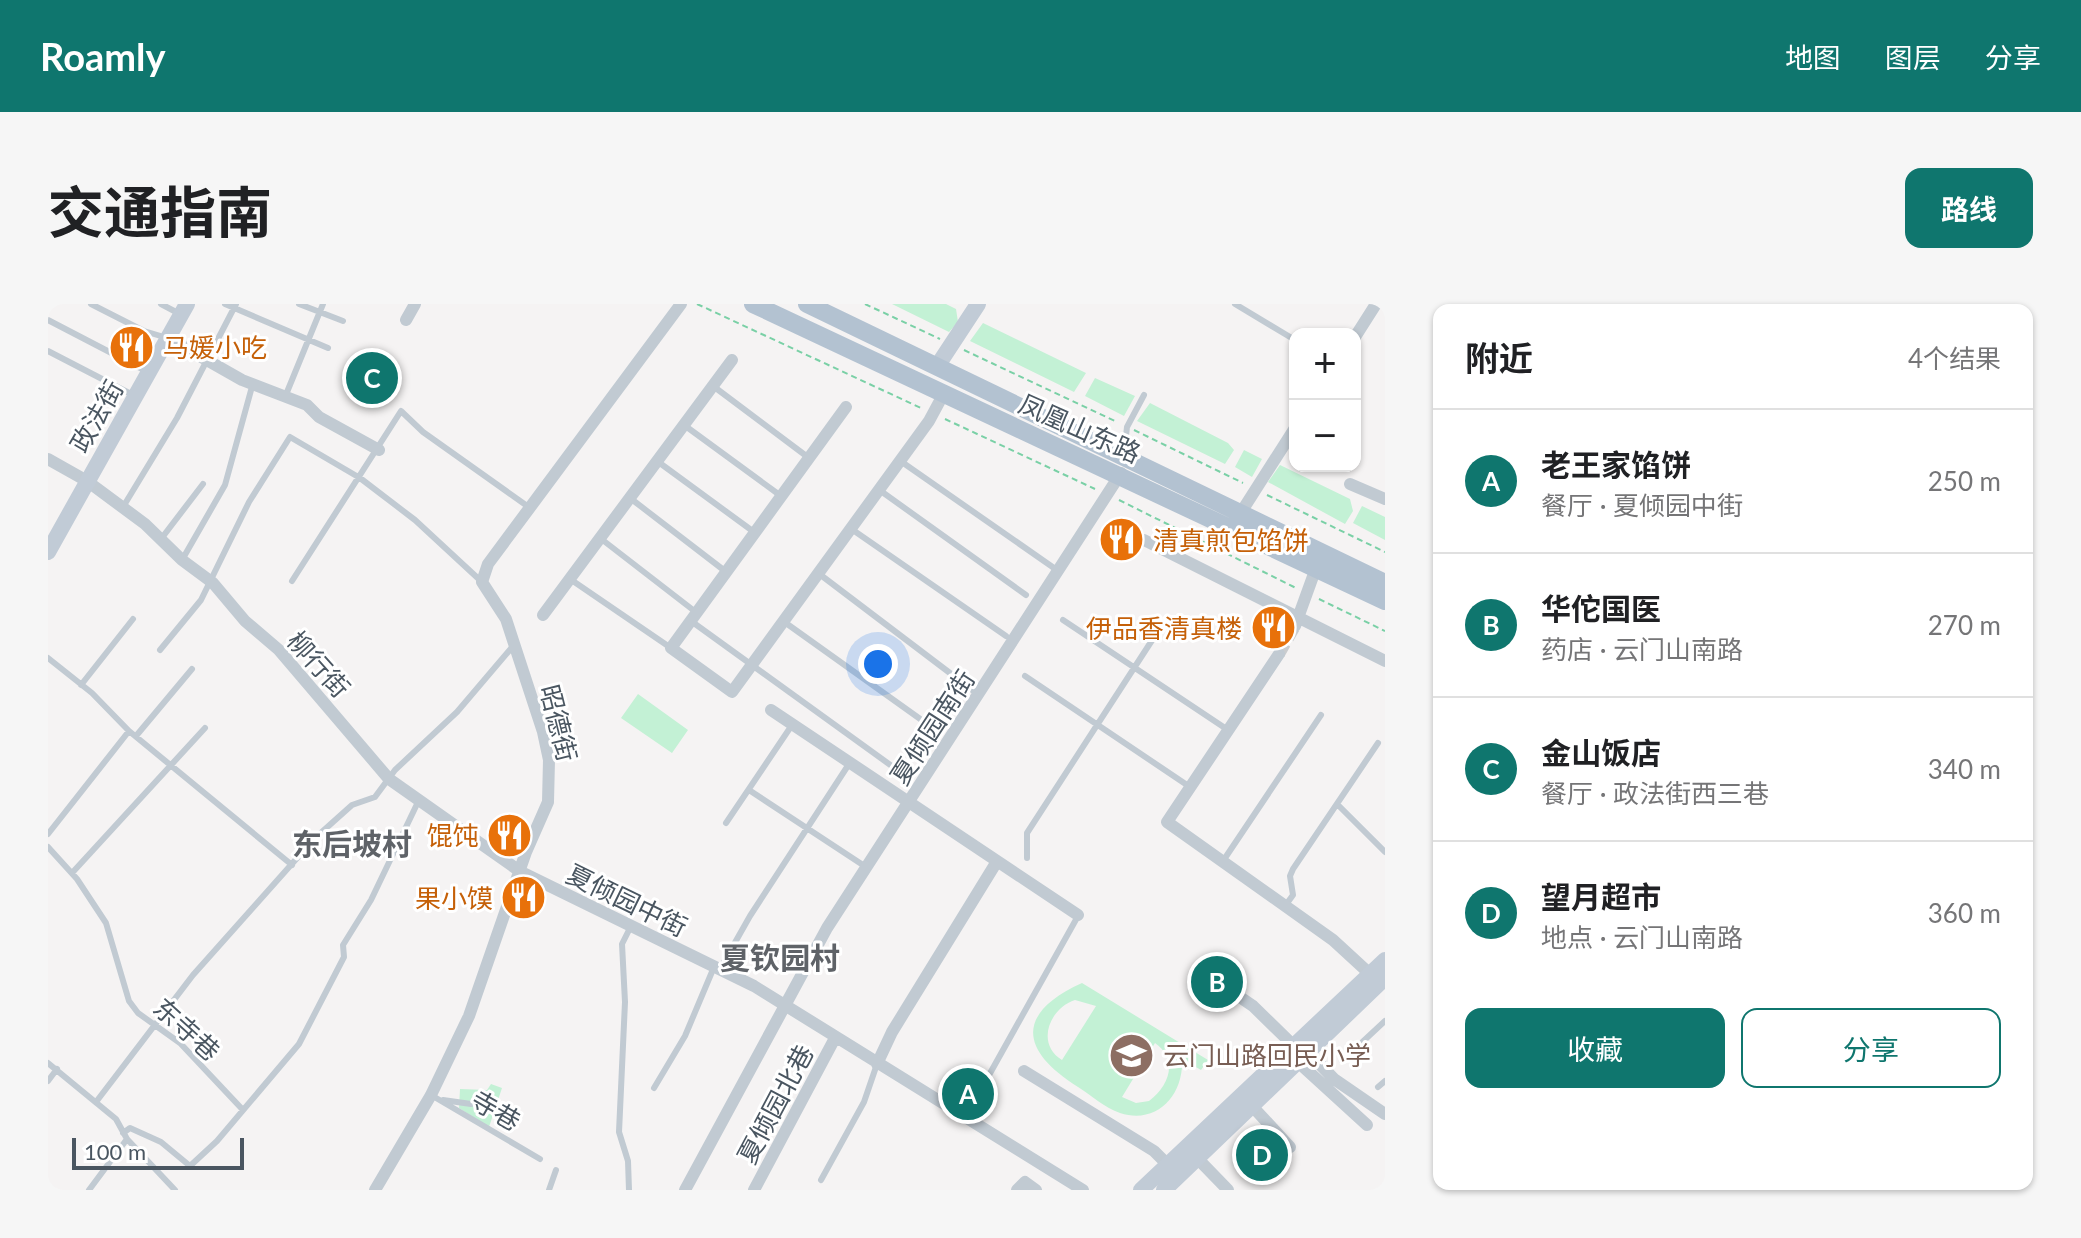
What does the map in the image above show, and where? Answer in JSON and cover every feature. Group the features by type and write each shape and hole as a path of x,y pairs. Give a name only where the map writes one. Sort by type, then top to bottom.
{"main road":[{"name":"凤凰山东路","path":"753,304 943,395 1240,514 1385,583"},
{"name":"凤凰山东路","path":"807,304 938,365 1122,466 1385,601"},
{"path":"938,365 978,304"},
{"name":"政法街","path":"48,552 184,309"},
{"path":"1164,1190 1252,1106 1378,976 1385,960"},
{"path":"1141,1190 1167,1164 1300,1054"}],"street":[{"path":"406,320 415,304"},
{"path":"482,582 488,564 681,304"},
{"path":"1361,330 1378,309"},
{"path":"168,338 206,362 284,399 307,405 319,417 379,450"},
{"path":"543,615 732,360"},
{"path":"846,407 671,648 732,692 933,414 943,395"},
{"path":"1240,514 1289,437"},
{"name":"柳行街","path":"48,459 87,481 123,507 182,560 209,579 245,621 279,650 389,779 521,872"},
{"name":"夏倾园南街","path":"685,1190 802,968 1109,495 1122,466"},
{"path":"1350,484 1385,499"},
{"path":"1144,540 1297,622 1385,661"},
{"path":"1297,622 1316,568"},
{"name":"昭德街","path":"375,1190 435,1098 469,1016 526,852 548,802 550,785 543,732 506,619 482,582"},
{"path":"1279,654 1167,822 1333,940 1378,976"},
{"path":"771,710 907,804 1078,915"},
{"path":"877,1064 892,1032 996,863"},
{"name":"夏倾园中街","path":"521,872 717,968 1083,1190"},
{"path":"1228,989 1253,1006 1367,1125"},
{"name":"夏倾园北巷","path":"754,1190 835,1038"},
{"path":"1300,1054 1385,1114"},
{"path":"1024,1071 1154,1151 1167,1164"},
{"path":"1252,1106 1290,1147"},
{"path":"1197,1158 1228,1190"},
{"path":"1017,1190 1025,1182 1036,1190"}],"lane":[{"path":"91,304 144,331 168,338"},
{"path":"161,304 184,309"},
{"path":"225,304 328,348"},
{"path":"299,304 343,321"},
{"path":"284,399 323,304"},
{"path":"1235,304 1289,336"},
{"path":"123,507 235,306"},
{"path":"48,320 148,372"},
{"path":"48,351 135,396"},
{"path":"182,560 225,485 253,383"},
{"path":"713,386 809,458"},
{"path":"1122,466 1127,427 1144,395"},
{"path":"292,581 379,450 401,411 423,432 530,508"},
{"path":"684,425 781,496"},
{"path":"160,650 201,600 249,502 290,437 360,478 415,520 482,582"},
{"path":"899,460 1054,568"},
{"path":"657,461 755,533"},
{"path":"161,539 203,484"},
{"path":"878,489 1026,595"},
{"path":"630,498 726,572"},
{"path":"850,528 1006,636"},
{"path":"600,538 752,665 907,777"},
{"path":"818,573 975,692"},
{"path":"570,579 671,648"},
{"path":"81,685 133,619"},
{"path":"1063,620 1228,730"},
{"path":"783,621 937,731"},
{"path":"1027,858 1027,833 1160,628"},
{"path":"96,1102 193,975 292,865 352,805 375,797 389,779 457,712 514,644"},
{"path":"48,658 129,731 292,865"},
{"path":"136,736 192,669"},
{"path":"1025,676 1190,787"},
{"path":"1223,861 1321,715"},
{"path":"726,823 792,725"},
{"path":"72,873 205,728"},
{"path":"48,834 129,731"},
{"path":"1285,906 1293,895 1293,869 1378,743"},
{"path":"654,1088 685,1036 717,968 849,764"},
{"path":"749,790 866,867"},
{"path":"89,1190 130,1128 145,1134 190,1166 217,1141 299,1044 344,957 343,945 371,900 419,800"},
{"path":"1337,804 1385,852"},
{"name":"东寺巷","path":"48,847 72,873 106,923 129,1001 180,1043 243,1110"},
{"path":"965,1118 1078,915"},
{"path":"629,1190 628,1161 619,1132 625,1002 622,944 631,926"},
{"path":"1342,1061 1385,1021"},
{"path":"48,1063 116,1119 125,1136 175,1190"},
{"path":"821,1180 864,1102 877,1064"},
{"path":"48,1081 57,1069"},
{"path":"1378,1087 1385,1081"},
{"path":"435,1098 471,1104"},
{"name":"寺巷","path":"435,1098 540,1159"},
{"path":"549,1190 556,1170"}],"path":[{"path":"697,304 1109,495 1385,631"}],"green space":[{"path":"892,304 946,304 956,309 958,322 949,332"},
{"path":"983,323 1086,373 1074,392 970,341"},
{"path":"1095,378 1135,396 1124,416 1085,396"},
{"path":"1150,403 1228,443 1234,450 1225,464 1137,421"},
{"path":"1244,450 1262,459 1252,477 1235,467"},
{"path":"1280,465 1350,499 1353,511 1345,524 1268,482"},
{"path":"1362,506 1385,517 1385,540 1353,523"},
{"path":"638,694 688,730 672,753 621,718"},
{"path":"1082,983 1208,1060 1201,1070 1182,1059 1173,1095 1156,1111 1133,1116 1114,1111 1059,1073 1036,1046 1033,1032 1036,1019 1060,995","holes":["1075,1000 1096,1006 1062,1060 1049,1045 1049,1027 1059,1010","1155,1043 1167,1057 1169,1065 1162,1088 1149,1101 1136,1103 1122,1097"]},
{"path":"491,1084 502,1088 489,1127 459,1108 460,1089 487,1090"}],"tunnel":[{"path":"1279,654 1295,626"}],"place":[{"name":"马媛小吃","path":"132,347"},
{"name":"金山饭店","path":"372,378"},
{"name":"清真煎包馅饼","path":"1122,540"},
{"name":"伊品香清真楼","path":"1273,628"},
{"name":"馄饨","path":"510,835"},
{"name":"果小馍","path":"524,898"},
{"name":"华佗国医","path":"1217,982"},
{"name":"云门山路回民小学","path":"1132,1055"},
{"name":"老王家馅饼","path":"968,1094"},
{"name":"望月超市","path":"1262,1155"}],"district":[{"name":"东后坡村","path":"352,843"},
{"name":"夏钦园村","path":"780,957"}]}
